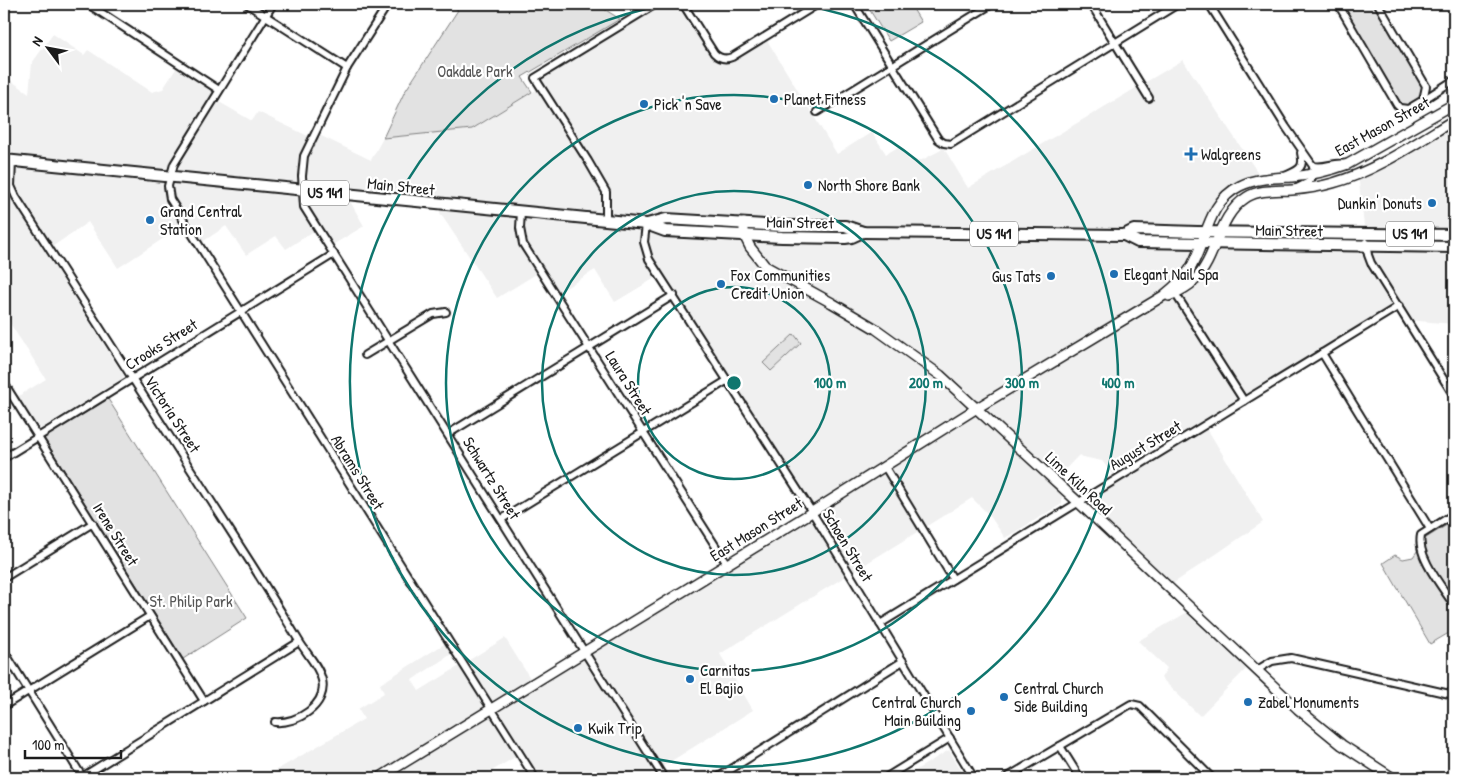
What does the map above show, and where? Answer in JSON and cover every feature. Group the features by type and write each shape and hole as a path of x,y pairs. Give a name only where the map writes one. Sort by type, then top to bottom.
{"main road":[{"name":"East Mason Street","path":"1174,291 1190,268 1217,207 1230,192 1256,180 1314,170 1330,171 1348,164 1454,104"},
{"name":"East Mason Street","path":"383,777 885,467 977,408 1196,279 1216,244 1229,215 1250,195 1264,191 1320,187 1348,179 1382,162 1454,120"},
{"name":"Main Street","path":"8,160 646,224 665,231 847,238 863,232"},
{"name":"Main Street","path":"646,224 666,219 782,226 845,226 863,232 1124,235 1138,242 1454,247"},
{"name":"Lime Kiln Road","path":"744,223 744,235 754,255 765,266 876,329 933,370 977,408 1319,727 1363,760 1392,778"},
{"name":"Main Street","path":"1124,235 1134,230 1205,233 1454,235"}],"street":[{"path":"88,4 219,90"},
{"path":"247,4 347,68"},
{"path":"170,177 174,164 273,4"},
{"name":"Schwartz Street","path":"388,4 347,68 304,156 303,201 307,212 664,778"},
{"path":"606,220 606,192 586,157 535,78 656,4"},
{"path":"683,4 714,53 723,58 732,57 818,4"},
{"path":"854,4 938,139 950,144 1178,4"},
{"path":"817,112 992,4"},
{"path":"1091,4 1149,98"},
{"path":"1209,4 1314,170 1309,182 1292,190"},
{"path":"1338,4 1400,108 1408,109 1454,80"},
{"path":"1378,4 1426,86 1423,100"},
{"path":"1426,86 1441,87"},
{"path":"1282,177 1298,170 1302,160 1300,149"},
{"name":"Victoria Street","path":"8,160 13,191 319,672 322,680 321,694 311,709 292,721 285,723 276,722"},
{"name":"Abrams Street","path":"170,177 168,191 172,204 535,778"},
{"name":"Laura Street","path":"521,212 520,228 523,244 727,564"},
{"name":"Schoen Street","path":"646,224 644,242 649,259 812,512 974,778"},
{"path":"1365,234 1371,263 1454,396"},
{"name":"Crooks Street","path":"4,458 334,254"},
{"path":"1174,291 1244,401"},
{"path":"448,434 674,296"},
{"name":"August Street","path":"880,624 1399,306"},
{"path":"365,355 433,314 446,312"},
{"path":"1322,353 1430,529"},
{"path":"502,519 728,380"},
{"name":"Irene Street","path":"4,383 204,701"},
{"path":"885,467 952,579"},
{"path":"1454,514 1421,535 1421,546 1426,562 1454,605"},
{"path":"4,578 93,523"},
{"path":"4,706 150,616"},
{"path":"4,651 83,778 299,642"},
{"path":"1257,670 1272,661 1291,658 1454,695"},
{"path":"717,778 903,661"},
{"path":"1006,778 1128,704 1135,704 1140,706 1212,778"},
{"path":"885,778 950,738"},
{"path":"1060,746 1080,778"}],"shaded area":[{"path":"656,4 683,4 714,53 726,59 765,37 837,154 872,132 886,154 900,146 909,160 922,160 941,150 944,143 945,150 968,188 1183,60 1262,179 1226,195 1201,243 1454,247 1454,324 1407,320 1399,306 1205,425 1263,522 1168,587 1078,502 1116,478 1102,461 1079,455 1051,484 1062,496 1062,504 1005,538 990,516 972,498 720,654 753,710 644,778 535,778 520,754 480,778 263,778 364,719 358,709 384,693 380,684 449,641 456,651 412,680 419,691 505,638 533,683 812,512 660,275 615,302 595,270 556,294 541,271 497,298 440,213 440,205 347,196 364,226 329,247 317,229 286,249 276,236 246,255 226,226 198,245 184,225 118,268 88,222 49,249 16,197 12,200 124,376 42,428 39,428 35,425 17,397 46,379 4,314 4,76 29,93 32,63 53,34 84,55 88,50 152,92 163,89 179,64 219,90 214,99 252,121 258,112 312,138 315,133 371,160 383,138 472,129 541,87 535,78"},
{"path":"1454,120 1454,235 1365,234 1358,174"},
{"path":"1186,613 1246,669 1200,716 1161,678 1167,668 1138,641"},
{"path":"949,750 966,778 903,778"}],"green space":[{"name":"Oakdale Park","path":"448,4 596,4 620,19 522,77 532,92 472,129 383,138 404,93 458,10"},
{"path":"866,4 910,4 921,22 889,41"},
{"path":"1341,4 1374,4 1422,86 1420,99 1408,106 1402,105"},
{"path":"794,334 801,343 771,371 763,363"},
{"name":"St. Philip Park","path":"108,399 247,618 183,659 44,438"},
{"path":"1450,523 1454,530 1454,630 1430,644 1383,563 1395,555 1403,559 1413,557 1426,538"}],"place":[{"name":"Planet Fitness","path":"774,99"},
{"name":"Pick 'n Save","path":"644,104"},
{"name":"Walgreens","path":"1191,154"},
{"name":"North Shore Bank","path":"808,185"},
{"name":"Dunkin' Donuts","path":"1432,203"},
{"name":"Grand Central Station","path":"150,220"},
{"name":"Elegant Nail Spa","path":"1114,274"},
{"name":"Gus Tats","path":"1051,276"},
{"name":"Fox Communities Credit Union","path":"721,284"},
{"name":"Carnitas El Bajio","path":"690,679"},
{"name":"Central Church Side Building","path":"1004,697"},
{"name":"Zabel Monuments","path":"1248,702"},
{"name":"Central Church Main Building","path":"971,711"},
{"name":"Kwik Trip","path":"578,728"}]}
